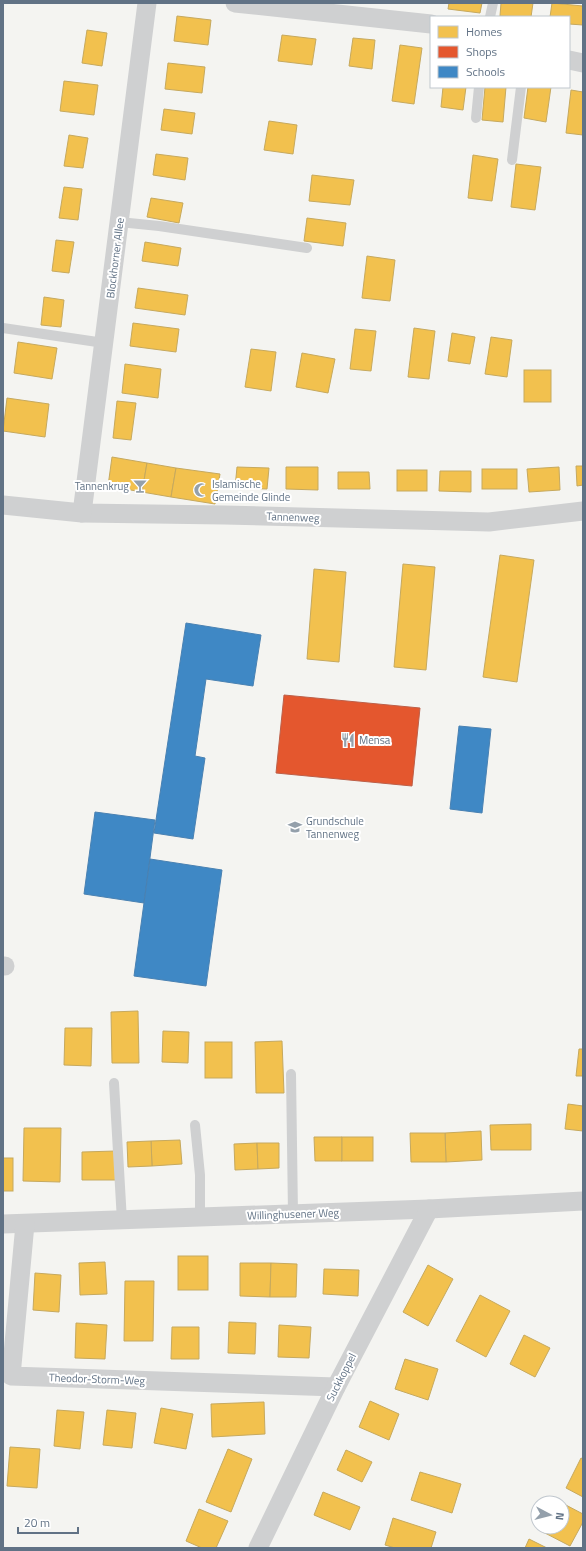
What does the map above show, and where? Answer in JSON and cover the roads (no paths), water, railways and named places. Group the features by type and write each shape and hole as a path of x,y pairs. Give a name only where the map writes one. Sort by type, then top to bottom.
{"street":[{"name":"Blockhorner Allee","path":"82,513 147,3"},
{"path":"235,3 430,24"},
{"path":"570,60 583,63"},
{"name":"Tannenweg","path":"3,505 82,513 490,522 583,511"},
{"name":"Willinghusener Weg","path":"3,1224 430,1210 583,1201"},
{"name":"Suckkoppel","path":"258,1548 336,1387 430,1210"},
{"name":"Theodor-Storm-Weg","path":"25,1224 11,1376 336,1387"}],"lane":[{"path":"490,16 492,3"},
{"path":"476,118 480,88"},
{"path":"512,160 521,88"},
{"path":"119,222 159,226 307,248"},
{"path":"3,328 104,343"},
{"path":"291,1074 292,1214"},
{"path":"114,1083 122,1221"},
{"path":"195,1125 200,1175 200,1218"}],"place":[{"name":"Tannenkrug","path":"140,486"},
{"name":"Islamische Gemeinde Glinde","path":"201,490"},
{"name":"Mensa","path":"348,740"},
{"name":"Grundschule Tannenweg","path":"295,827"}]}
